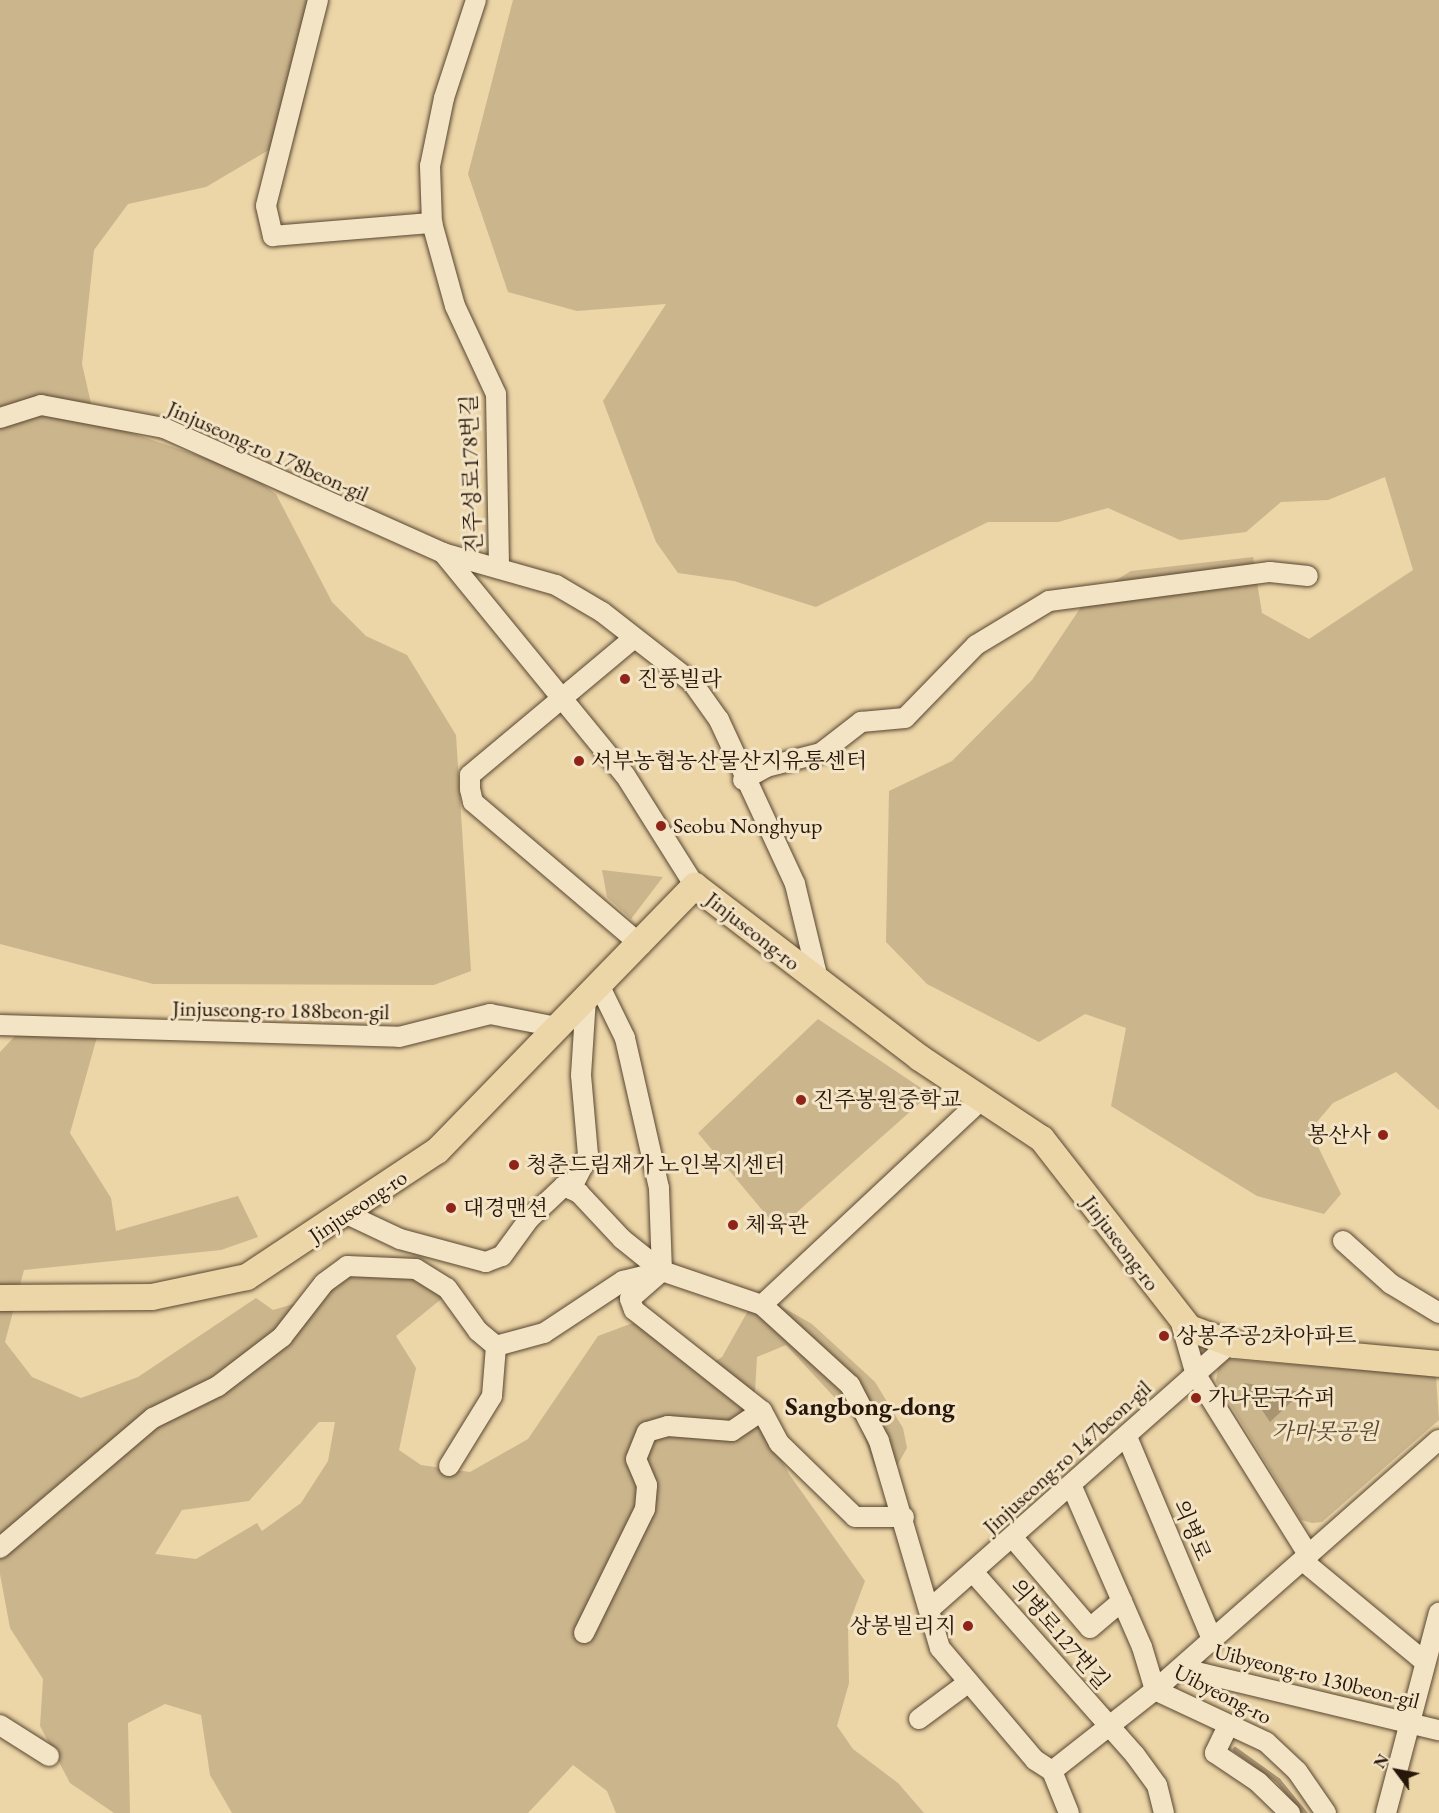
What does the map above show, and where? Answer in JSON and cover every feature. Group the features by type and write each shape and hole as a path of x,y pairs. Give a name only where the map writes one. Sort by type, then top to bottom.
{"main road":[{"name":"Jinjuseong-ro","path":"0,1298 152,1297 248,1277 349,1215 438,1151 557,1027 641,945 695,886 819,982 1042,1139 1189,1328 1235,1346 1439,1364"}],"street":[{"path":"318,0 266,206 273,236 432,223"},
{"name":"진주성로178번길","path":"476,0 444,98 430,166 432,223 454,306 496,394 499,568"},
{"name":"Jinjuseong-ro 178beon-gil","path":"0,418 41,405 164,428 443,553 556,585 634,638 692,682 719,720 743,780 795,884 819,982"},
{"name":"Jinjuseong-ro 178beon-gil","path":"443,553 565,698 625,775 695,886"},
{"path":"743,780 766,767 821,753 861,723 905,718 976,645 1049,601 1270,572 1308,576"},
{"path":"634,638 565,698 470,775 473,802 641,945"},
{"path":"571,1189 588,1155 581,1096 593,991"},
{"path":"593,991 625,1038 646,1114 659,1188 662,1270 630,1299 634,1310 762,1411 779,1443 855,1517 904,1517"},
{"name":"Jinjuseong-ro 188beon-gil","path":"0,1024 399,1037 490,1014 557,1027"},
{"path":"762,1305 983,1098"},
{"path":"349,1215 400,1239 486,1262 502,1256 564,1186 571,1189 662,1270 762,1305 850,1384 879,1440 931,1608 940,1648 1035,1761 1052,1771 1069,1813"},
{"path":"1342,1241 1392,1284 1439,1313"},
{"path":"0,1548 153,1418 218,1386 282,1336 324,1283 347,1266 416,1269 447,1288 478,1331 496,1346"},
{"path":"496,1346 544,1333 623,1281 662,1270"},
{"path":"1179,1316 1196,1375 1306,1558 1424,1661"},
{"name":"Jinjuseong-ro 147beon-gil","path":"931,1608 1072,1487 1229,1344 1235,1346"},
{"path":"449,1466 492,1396 496,1346"},
{"path":"584,1633 645,1509 647,1485 636,1459 647,1432 668,1426 732,1431 762,1411"},
{"name":"의병로","path":"1127,1437 1213,1642"},
{"name":"Uibyeong-ro","path":"1326,1813 1297,1771 1266,1742 1155,1689 1184,1669 1306,1558 1436,1449"},
{"path":"1052,1771 1111,1728 1155,1689 1122,1600 1072,1487"},
{"path":"1013,1538 1090,1628 1122,1600"},
{"name":"의병로127번길","path":"973,1572 1111,1728 1157,1785 1164,1813"},
{"path":"1386,1813 1424,1661 1439,1616"},
{"name":"Uibyeong-ro 130beon-gil","path":"1184,1669 1439,1730"},
{"path":"919,1719 969,1682"},
{"path":"0,1725 50,1756"},
{"path":"1228,1725 1215,1753 1258,1782 1290,1813"}],"green space":[{"path":"0,0 328,0 296,134 206,187 128,204 94,250 82,364 95,421 245,471 276,494 332,602 366,636 407,655 456,735 471,971 434,985 153,984 0,944"},
{"path":"513,0 1439,0 1439,1110 1396,1072 1333,1103 1310,1130 1341,1194 1324,1214 1257,1196 1111,1106 1126,1028 1085,1014 1039,1042 927,984 886,942 889,791 952,761 1032,680 1087,598 1131,571 1253,557 1262,613 1309,639 1413,570 1385,477 1328,500 1281,502 1246,532 1180,540 1108,508 1058,522 988,522 816,607 734,581 678,573 656,542 603,401 666,304 577,311 508,292 468,174"},
{"path":"602,870 663,877 631,919 607,897"},
{"path":"818,1019 930,1094 778,1229 698,1133"},
{"path":"17,1034 97,1037 70,1133 111,1198 116,1231 238,1196 258,1237 221,1250 24,1270 5,1342 32,1377 81,1398 138,1377 256,1298 273,1310 321,1296 359,1265 430,1266 451,1291 396,1336 416,1368 399,1450 421,1465 470,1472 528,1439 598,1336 646,1318 705,1368 722,1357 758,1293 812,1324 875,1382 903,1428 907,1448 893,1473 875,1468 860,1425 786,1345 757,1357 754,1409 789,1474 865,1581 848,1626 849,1683 837,1726 853,1749 898,1783 924,1813 616,1813 607,1791 573,1765 528,1813 232,1813 210,1775 201,1715 165,1704 128,1723 130,1813 114,1813 70,1783 40,1726 43,1679 10,1628 0,1574 0,1052","holes":["319,1422 335,1422 328,1461 301,1503 262,1531 257,1523 196,1559 155,1554 182,1510 249,1501"]},
{"name":"가마못공원","path":"1227,1359 1436,1376 1439,1420 1322,1522 1312,1523 1301,1520 1216,1381 1219,1363"}],"shaded area":[{"path":"1244,1383 1302,1392 1270,1422"}],"waterway":[{"path":"1235,1749 1278,1780 1305,1813"}],"place":[{"name":"진풍빌라","path":"625,679"},
{"name":"서부농협농산물산지유통센터","path":"579,761"},
{"name":"Seobu Nonghyup","path":"661,826"},
{"name":"진주봉원중학교","path":"801,1100"},
{"name":"봉산사","path":"1383,1135"},
{"name":"청춘드림재가 노인복지센터","path":"514,1165"},
{"name":"대경맨션","path":"451,1208"},
{"name":"체육관","path":"733,1225"},
{"name":"상봉주공2차아파트","path":"1164,1336"},
{"name":"가나문구슈퍼","path":"1196,1398"},
{"name":"상봉빌리지","path":"968,1626"}],"district":[{"name":"Sangbong-dong","path":"870,1407"}]}
